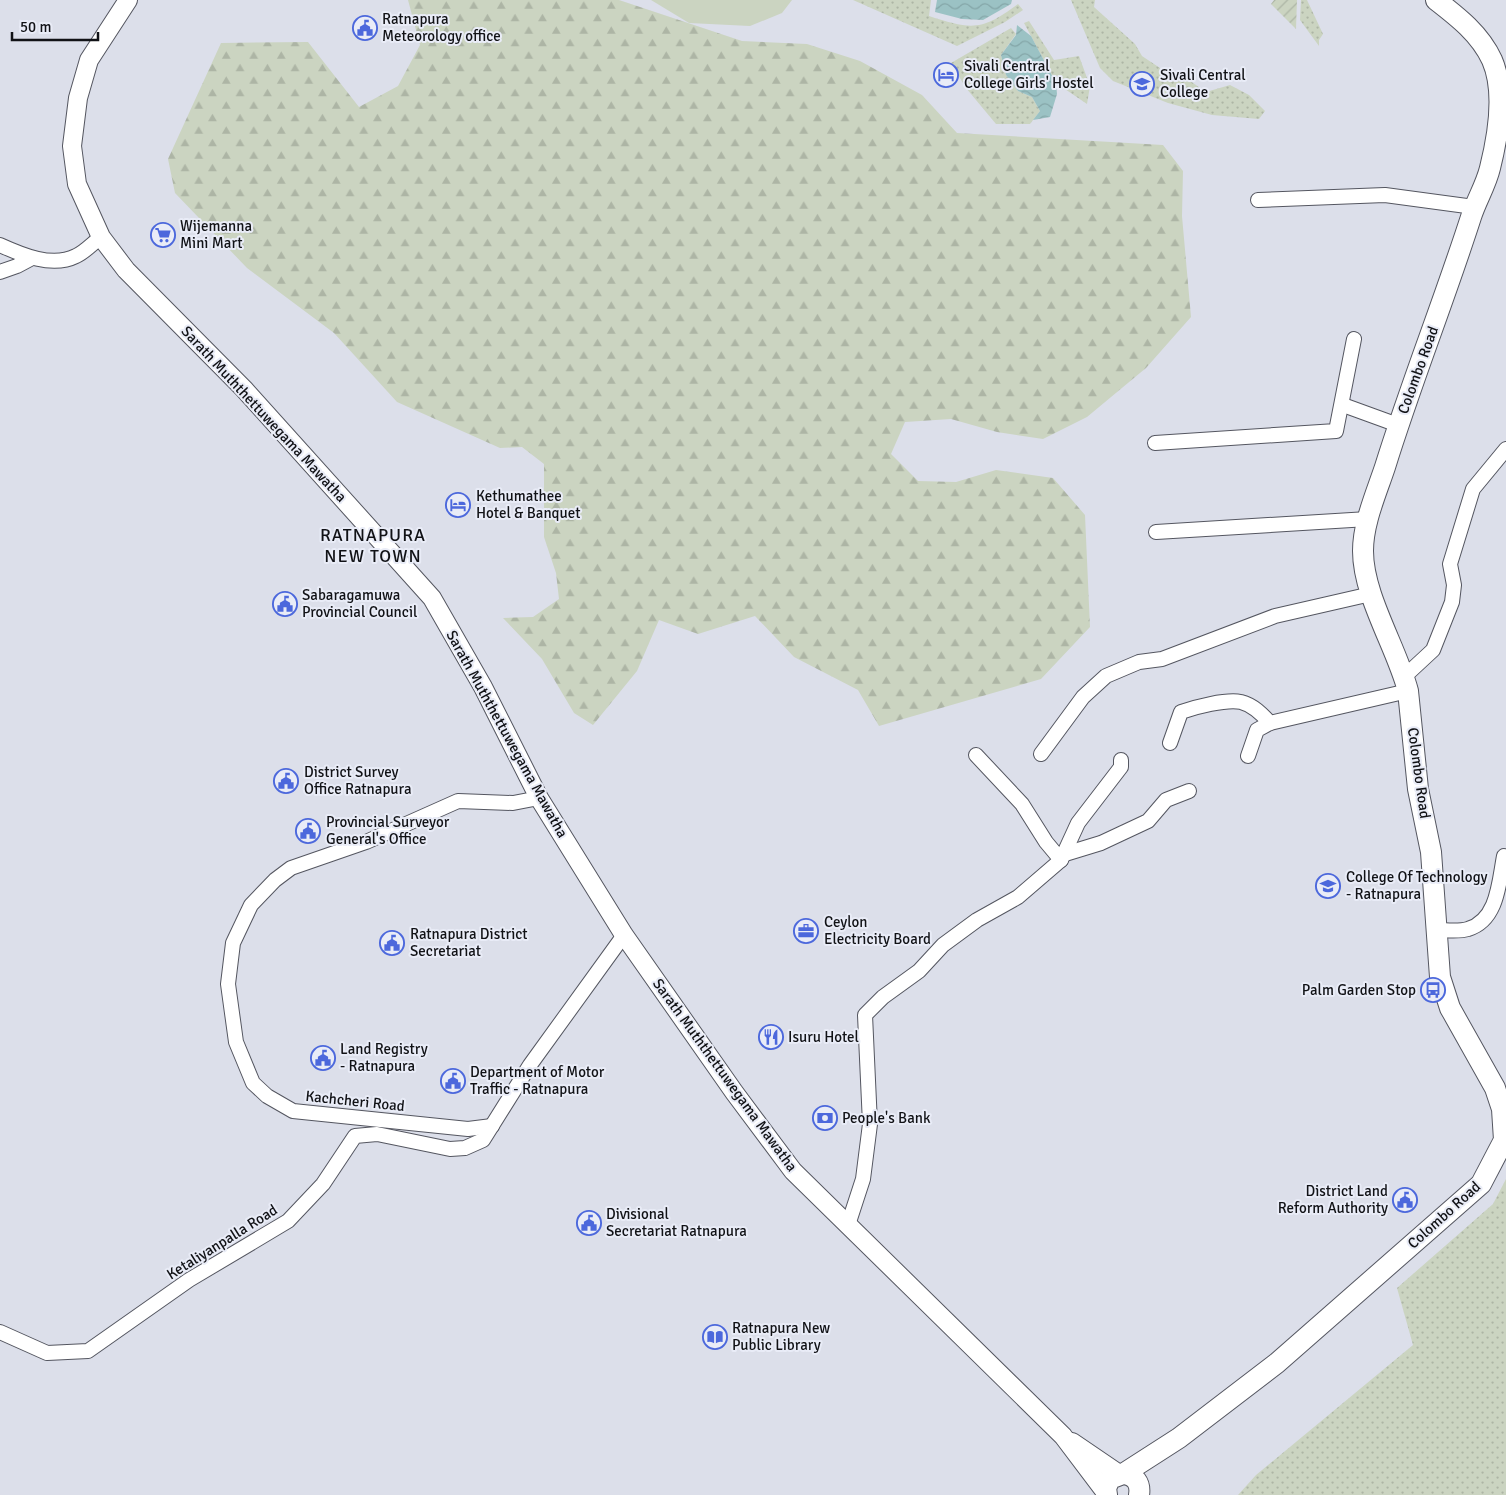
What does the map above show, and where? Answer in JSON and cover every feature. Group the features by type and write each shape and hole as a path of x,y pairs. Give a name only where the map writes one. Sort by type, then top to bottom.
{"highway":[{"name":"Colombo Road","path":"1121,1474 1179,1438 1277,1363 1481,1184 1504,1140 1504,1109 1496,1088 1450,1008 1440,977 1431,852 1418,789 1407,684 1371,594 1363,552 1368,519 1398,425 1452,277 1474,207 1489,170 1499,118 1498,88 1492,60 1467,24 1436,0"},
{"name":"Colombo Road","path":"1140,1491 1179,1438"},
{"path":"1107,1494 1108,1483 1121,1474 1135,1478 1140,1491"}],"main road":[{"name":"Sarath Muththettuwegama Mawatha","path":"128,0 90,60 78,98 72,146 77,184 101,237 126,270 244,389 432,598 483,687 539,798 624,935 734,1092 793,1171 1063,1436"},
{"path":"1063,1436 1121,1474"},
{"path":"1063,1436 1107,1494"}],"street":[{"path":"1258,200 1386,195 1474,207"},
{"path":"0,245 32,258 64,260 76,256 101,237"},
{"path":"0,272 18,266 32,258"},
{"path":"1155,442 1336,431 1343,405 1354,339"},
{"path":"1343,405 1398,425"},
{"path":"1248,756 1257,730 1270,723 1407,684 1433,650 1452,602 1454,585 1450,564 1473,489 1506,449"},
{"path":"1156,532 1368,519"},
{"path":"1041,754 1083,697 1106,676 1139,662 1162,659 1275,616 1371,594"},
{"path":"1170,743 1181,712 1196,706 1240,702 1258,710 1270,723"},
{"path":"976,755 1022,804 1046,842 1063,857"},
{"path":"1063,857 1078,823 1121,768 1121,760"},
{"path":"848,1225 863,1179 870,1124 865,1015 883,997 919,971 943,945 977,920 1018,898 1063,857 1101,843 1148,822 1166,800 1189,791"},
{"name":"Kachcheri Road","path":"492,1126 468,1129 293,1110 267,1096 254,1083 236,1042 228,984 233,942 251,906 274,880 292,868 366,842 458,801 513,803 539,798"},
{"path":"1436,930 1466,930 1482,922 1496,898 1504,856"},
{"path":"492,1126 530,1066 624,935"},
{"name":"Ketaliyanpalla Road","path":"0,1332 47,1353 88,1351 189,1280 288,1221 323,1184 355,1136 377,1134 450,1148 465,1148 483,1140 492,1126"}],"green space":[{"path":"408,0 619,0 742,41 807,44 860,61 922,95 957,133 1163,145 1183,171 1182,216 1191,317 1146,368 1087,417 1043,439 997,432 951,419 905,422 891,454 918,481 956,482 996,470 1053,478 1085,515 1090,627 1041,679 879,726 858,690 794,657 755,616 698,634 659,620 637,671 593,725 574,713 542,659 503,618 533,617 559,599 556,573 544,537 544,464 522,447 500,448 397,402 334,333 247,268 175,193 168,159 221,43 308,42 359,107 398,86 420,45"},
{"path":"651,0 792,0 782,13 750,26 689,23"},
{"path":"853,0 931,0 929,16 956,24 967,25 976,25 995,19 1018,4 1023,10 1005,22 957,46"},
{"path":"1071,0 1095,0 1094,7 1135,44 1142,56 1160,68 1183,76 1206,92 1230,85 1249,95 1265,111 1259,119 1212,115 1168,103 1113,81 1100,68"},
{"path":"1274,0 1297,0 1296,29 1271,4"},
{"path":"1301,0 1307,0 1323,34 1319,40 1319,46 1300,20"},
{"path":"1029,21 1054,60 1079,56 1090,86 1087,104 1056,83 1024,23"},
{"path":"1011,28 1016,34 1001,55 1006,75 1018,91 1032,97 1040,111 1030,124 996,124 966,88 951,63"},
{"path":"1506,1179 1506,1495 1238,1495 1256,1475 1413,1345 1397,1288 1493,1204"}],"water":[{"path":"937,0 1012,0 1011,4 983,20 962,19 935,12"},
{"path":"1017,25 1031,36 1056,83 1057,94 1050,117 1033,120 1040,111 1032,97 1018,91 1006,75 1001,55 1016,35"}],"place":[{"name":"Ratnapura Meteorology office","path":"365,28"},
{"name":"Sivali Central College Girls' Hostel","path":"946,75"},
{"name":"Sivali Central College","path":"1142,84"},
{"name":"Wijemanna Mini Mart","path":"163,235"},
{"name":"Kethumathee Hotel & Banquet","path":"458,505"},
{"name":"Sabaragamuwa Provincial Council","path":"285,604"},
{"name":"District Survey Office Ratnapura","path":"286,781"},
{"name":"Provincial Surveyor General's Office","path":"308,831"},
{"name":"College Of Technology - Ratnapura","path":"1328,886"},
{"name":"Ceylon Electricity Board","path":"806,931"},
{"name":"Ratnapura District Secretariat","path":"392,943"},
{"name":"Palm Garden Stop","path":"1433,990"},
{"name":"Isuru Hotel","path":"771,1037"},
{"name":"Land Registry - Ratnapura","path":"323,1058"},
{"name":"Department of Motor Traffic - Ratnapura","path":"453,1081"},
{"name":"People's Bank","path":"825,1118"},
{"name":"District Land Reform Authority","path":"1405,1200"},
{"name":"Divisional Secretariat Ratnapura","path":"589,1223"},
{"name":"Ratnapura New Public Library","path":"715,1337"}],"district":[{"name":"RATNAPURA NEW TOWN","path":"373,545"}]}
